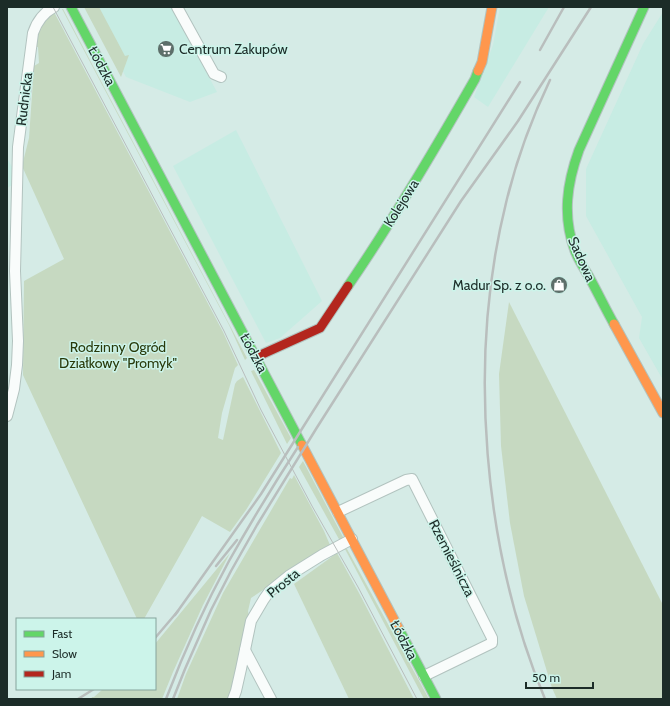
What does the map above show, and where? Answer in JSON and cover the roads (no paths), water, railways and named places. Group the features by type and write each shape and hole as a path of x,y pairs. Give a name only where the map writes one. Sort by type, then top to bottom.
{"street":[{"name":"Rudnicka","path":"7,416 14,389 18,341 15,271 18,147 33,33 40,18 48,10 54,7"},
{"name":"Łódzka","path":"71,7 436,699"},
{"path":"177,7 214,74 221,77"},
{"name":"Kolejowa","path":"256,357 320,328 368,257 420,174 475,79 482,62 492,7"},
{"name":"Sadowa","path":"644,7 575,161 569,184 567,212 570,234 575,252 663,413"},
{"name":"Rzemieślnicza","path":"338,512 412,478 492,638 492,643 424,676"},
{"name":"Prosta","path":"233,699 251,620 269,592 290,575 322,555 352,539"},
{"path":"245,650 271,699"}],"tram line":[{"path":"53,7 224,331 261,410 312,506 358,587 417,699"}],"railway":[{"path":"540,50 564,7"},
{"path":"173,699 211,610 257,525 316,429 461,201 518,121 591,7"},
{"path":"545,699 524,641 507,581 495,518 488,454 485,390 487,326 494,263 506,203 514,172 525,141 550,80"},
{"path":"175,615 261,494 520,82"},
{"path":"166,699 195,629 220,578 271,489 298,447"},
{"path":"216,566 237,540"},
{"path":"156,637 178,611"},
{"path":"78,699 92,690"}],"place":[{"name":"Centrum Zakupów","path":"166,49"},
{"name":"Madur Sp. z o.o.","path":"559,285"}],"park label":[{"name":"Rodzinny Ogród Działkowy \"Promyk\"","path":"118,356"}]}
